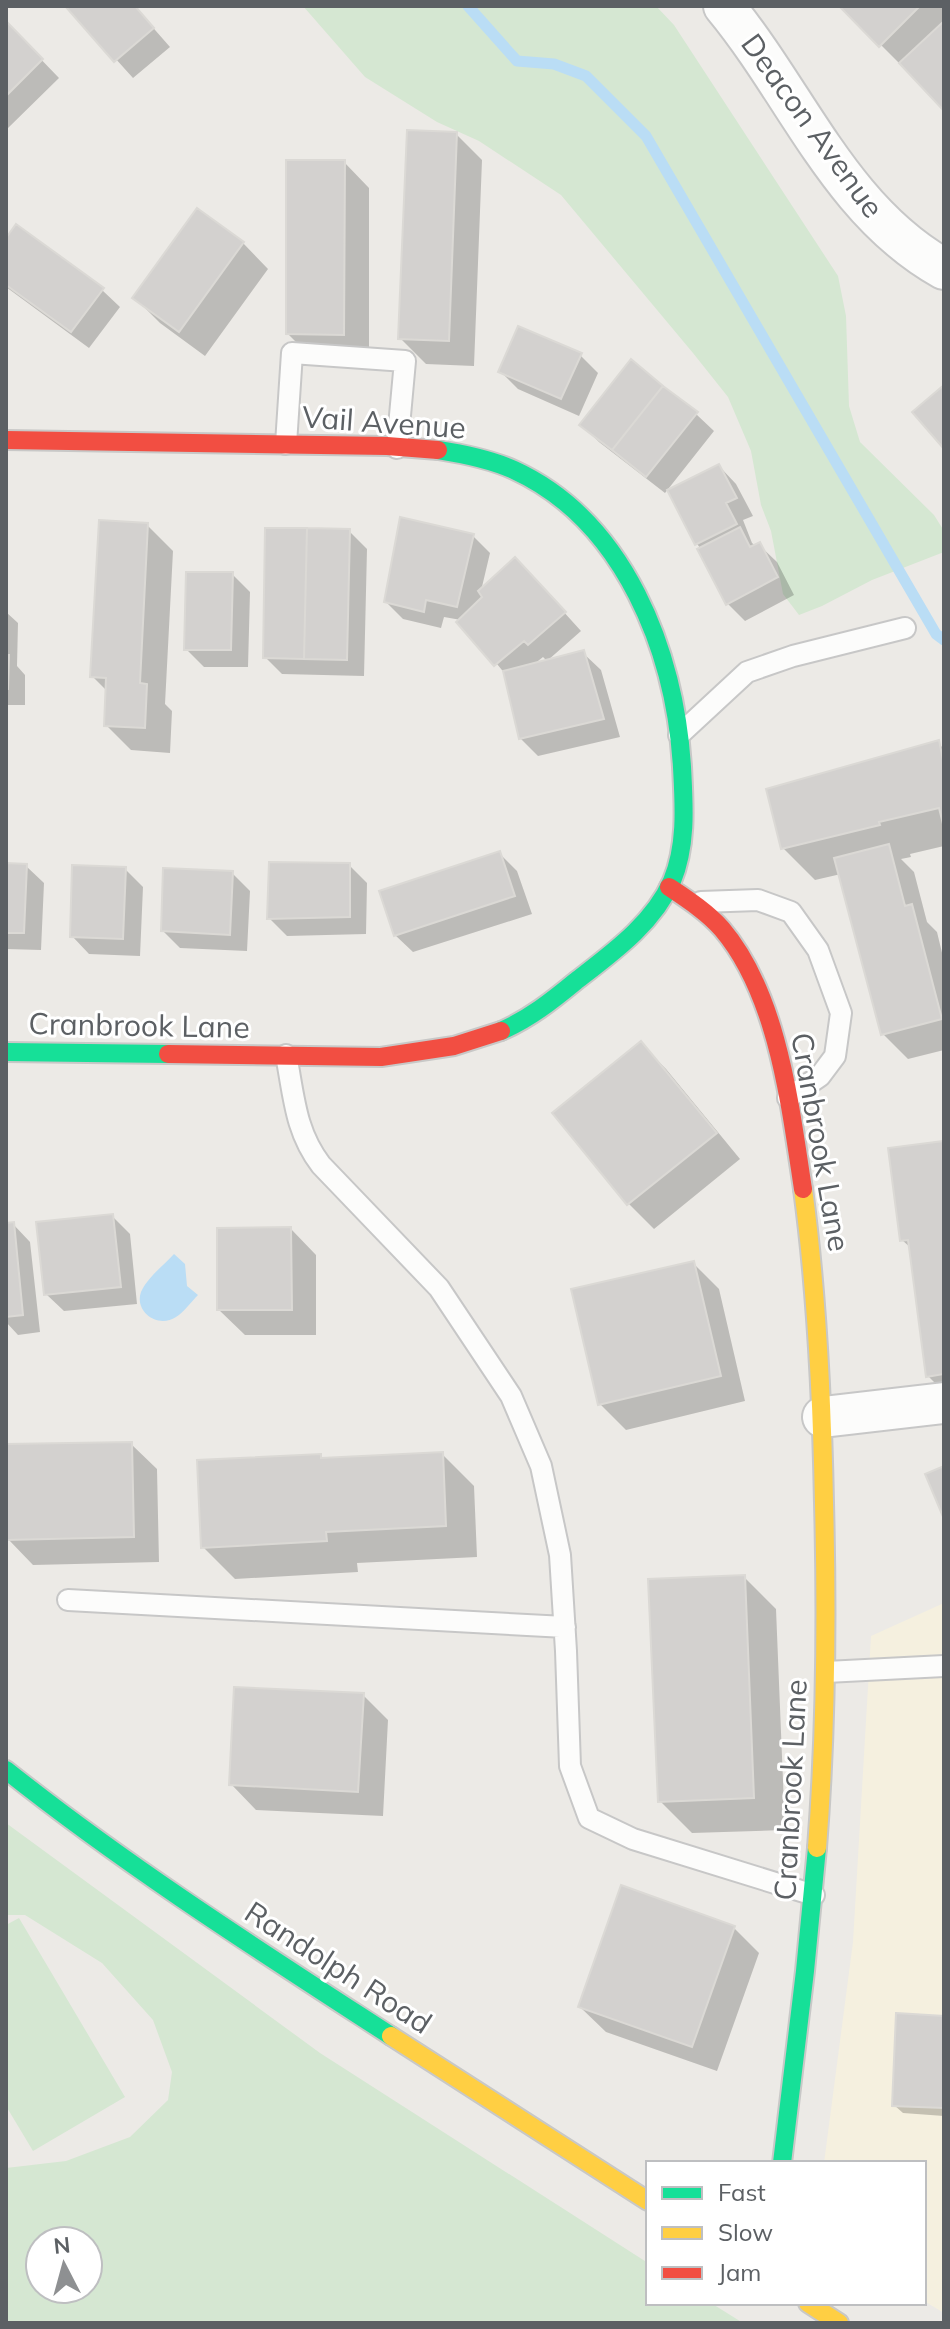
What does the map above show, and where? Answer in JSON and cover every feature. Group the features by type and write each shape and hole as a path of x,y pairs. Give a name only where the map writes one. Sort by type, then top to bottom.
{"street":[{"name":"Deacon Avenue","path":"724,6 860,198 890,230 944,269"},
{"name":"Vail Avenue","path":"6,440 286,444 462,453 514,469 556,494 592,527 627,575 653,628 672,692 684,799 680,856 669,887"},
{"name":"Cranbrook Lane","path":"6,1052 381,1057 438,1051 493,1034 549,1002 628,940 655,910 669,887 693,903 723,931 745,966 771,1025 788,1098 811,1239 823,1417 827,1645 814,1895 799,2042 782,2161"},
{"path":"823,1417 944,1403"},
{"name":"Randolph Road","path":"6,1770 183,1900 646,2200"},
{"path":"811,2305 839,2323"}],"lane":[{"path":"286,444 292,353 405,361 397,448"},
{"path":"679,735 747,672 793,656 905,628"},
{"path":"693,903 758,900 791,912 818,950 841,1013 835,1056 820,1076 788,1098"},
{"path":"286,1055 298,1123 310,1152 439,1288 511,1396 541,1466 560,1555 570,1766 589,1818 633,1839 814,1895"},
{"path":"68,1600 565,1627"},
{"path":"826,1672 944,1666"}],"shaded area":[{"path":"944,1603 944,2313 926,2302 926,2161 824,2161 853,1942 871,1636"}],"green space":[{"path":"303,6 656,6 674,25 838,276 846,316 849,406 860,442 934,515 944,531 944,552 872,580 799,615 783,594 751,451 728,397 693,353 561,195 479,141 437,122 365,77"},
{"path":"6,1823 320,2053 646,2262 646,2305 714,2305 743,2323 6,2323 6,2168 66,2161 130,2137 168,2100 172,2072 153,2020 102,1963 25,1915 6,1915"},
{"path":"19,1918 125,2097 33,2151 6,2106 6,1925"}],"water":[{"path":"174,1254 185,1264 187,1286 198,1295 176,1317 155,1320 141,1306 141,1292"}],"building":[{"path":"65,6 135,6 154,28 114,62"},
{"path":"839,6 920,6 879,47"},
{"path":"6,21 43,59 6,96"},
{"path":"944,21 944,111 899,63"},
{"path":"407,130 457,132 449,341 398,339"},
{"path":"286,160 345,160 344,335 286,334"},
{"path":"197,208 244,242 179,332 132,298"},
{"path":"16,224 104,288 71,332 6,285 6,238"},
{"path":"518,326 582,353 561,399 498,372"},
{"path":"631,359 663,386 612,450 579,425"},
{"path":"944,385 944,449 912,412"},
{"path":"663,386 698,412 646,477 612,450"},
{"path":"719,464 737,498 726,503 737,524 695,545 667,490"},
{"path":"400,517 474,534 457,607 426,600 424,612 384,602"},
{"path":"99,520 148,523 140,683 147,684 145,728 104,726 106,678 90,677"},
{"path":"740,527 750,547 760,542 778,577 726,605 697,549"},
{"path":"265,528 307,528 304,659 263,658"},
{"path":"307,528 350,529 347,660 304,659"},
{"path":"515,557 566,612 528,645 524,641 494,666 456,622 482,597 478,591"},
{"path":"186,572 233,572 231,650 184,650"},
{"path":"584,650 604,719 519,739 503,671"},
{"path":"6,655 9,655 8,689 6,689"},
{"path":"939,740 944,765 944,828 939,808 781,849 766,789"},
{"path":"889,844 905,906 912,904 942,1019 881,1035 834,858"},
{"path":"500,851 515,896 394,936 379,891"},
{"path":"269,862 350,863 350,917 267,919"},
{"path":"6,863 27,864 24,933 6,933"},
{"path":"72,865 126,867 123,939 70,937"},
{"path":"163,868 233,871 230,935 161,931"},
{"path":"641,1041 717,1133 627,1205 552,1113"},
{"path":"944,1141 944,1374 926,1377 908,1240 900,1241 888,1148"},
{"path":"113,1214 121,1287 44,1295 36,1222"},
{"path":"14,1222 23,1315 6,1317 6,1223"},
{"path":"291,1227 292,1310 217,1310 217,1228"},
{"path":"694,1261 721,1376 598,1405 571,1289"},
{"path":"132,1442 134,1537 6,1540 6,1444"},
{"path":"443,1452 446,1526 326,1532 327,1541 201,1548 197,1460"},
{"path":"944,1466 944,1519 925,1474"},
{"path":"745,1575 754,1798 658,1802 648,1579"},
{"path":"234,1687 364,1693 358,1792 229,1785"},
{"path":"621,1885 735,1926 692,2047 578,2007"},
{"path":"896,2013 944,2016 944,2108 892,2106"}],"waterway":[{"path":"468,6 517,61 554,64 586,76 646,136 936,634 944,640"}],"traffic: fast":[{"path":"438,450 496,463 553,493 586,522 614,556 637,594 655,636 668,679 682,767 680,853 672,881 654,911 617,948 540,1009 501,1031"},
{"path":"6,1052 168,1054"},
{"path":"6,1770 147,1874 391,2036"},
{"path":"782,2161 817,1848"}],"traffic: slow":[{"path":"803,1189 818,1346 825,1546 824,1719 817,1848"},
{"path":"391,2036 646,2200"},
{"path":"811,2305 839,2323"}],"traffic: jam":[{"path":"6,440 387,446 438,450"},
{"path":"669,887 722,929 741,956 756,986 779,1052 803,1189"},
{"path":"168,1054 381,1057 454,1046 501,1031"}]}
